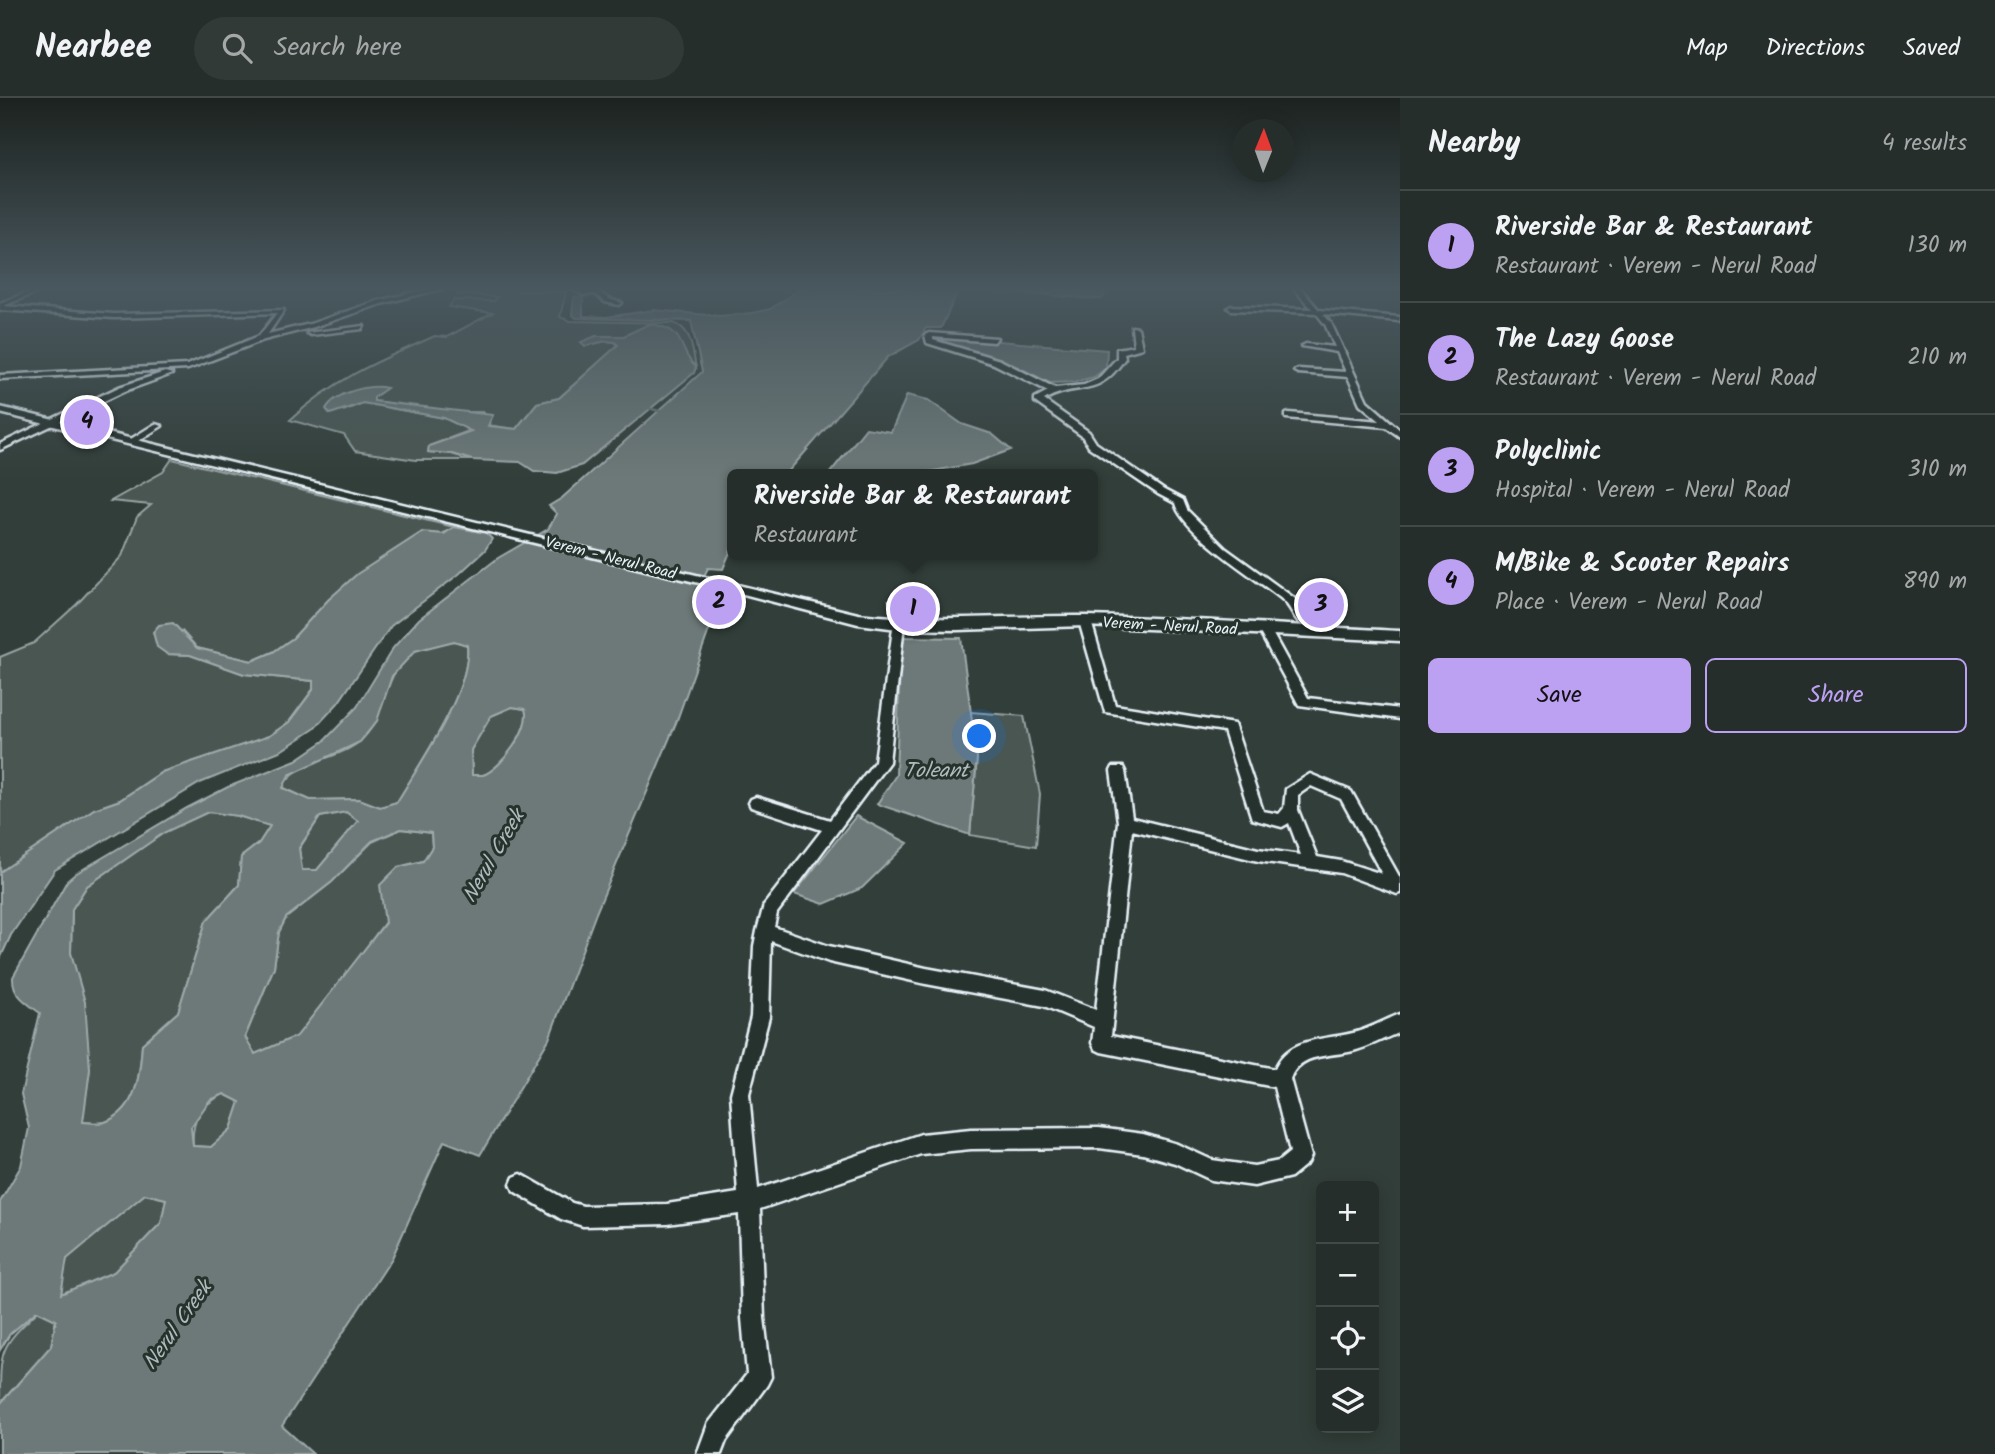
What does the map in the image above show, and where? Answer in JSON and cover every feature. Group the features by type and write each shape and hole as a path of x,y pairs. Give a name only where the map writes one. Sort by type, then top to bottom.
{"main road":[{"name":"Verem - Nerul Road","path":"0,410 858,619 898,624 957,625 1084,621 1400,636"}],"street":[{"path":"0,447 137,383 226,352"},
{"path":"965,352 997,362 1054,391"},
{"path":"1120,352 1122,358 1110,377 1082,388 1054,391 1038,400 1086,434 1092,445 1180,502 1182,511 1221,550 1290,600 1304,621 1324,632"},
{"path":"1342,352 1349,375 1363,402 1400,435"},
{"path":"0,377 188,367"},
{"path":"1298,371 1349,375"},
{"path":"1289,416 1386,424"},
{"path":"130,442 158,426"},
{"path":"1084,621 1110,709 1229,727 1256,815 1282,821 1291,810"},
{"path":"709,1454 716,1433 758,1377 749,1202 740,1094 760,1017 762,946 765,931 770,910 882,762 898,624"},
{"path":"1264,629 1304,702 1400,714"},
{"path":"1118,771 1125,822 1101,1043 1281,1079"},
{"path":"1312,863 1291,810 1291,793 1310,779 1346,795 1399,887"},
{"path":"756,803 833,827"},
{"path":"1125,822 1258,855 1341,867 1399,887"},
{"path":"765,931 829,954 926,976 1045,998 1103,1022"},
{"path":"521,1184 568,1212 583,1216 667,1214 749,1202 921,1144 971,1139 1099,1138 1143,1144 1177,1154 1212,1170 1254,1175 1284,1170 1301,1156 1281,1079 1287,1062 1299,1054 1324,1046 1354,1042 1400,1023"}],"shaded area":[{"path":"610,352 559,398 537,403 516,429 487,425 484,412 447,412 374,401 374,397 387,388 343,411 363,403 444,418 471,430 429,446 428,452 452,454 472,460 416,460 355,451 344,435 290,420 323,393 395,353"},
{"path":"680,352 693,352 696,367"},
{"path":"172,459 454,527 329,599 293,638 273,652 252,661 197,648 182,631 167,654 190,655 244,674 313,681 313,689 289,722 269,736 162,772 120,800 93,810 0,872 0,657 34,643 77,604 122,556 137,517 151,505 111,501 163,472"},
{"path":"454,641 467,645 461,683 431,747 397,802 380,807 359,799 310,800 282,787 289,778 308,765 351,748 360,741 376,719 391,680 406,658 421,648"},
{"path":"512,707 525,709 526,717 520,736 498,765 483,775 472,775 471,750 491,716"},
{"path":"970,712 1024,716 1040,794 1036,846 970,835 977,758"},
{"path":"208,812 238,816 270,826 259,843 241,857 239,885 206,921 178,1012 142,1044 138,1078 131,1100 116,1116 105,1122 82,1122 90,1069 71,953 72,909 87,886 165,832"},
{"path":"346,812 358,821 317,870 302,870 299,849 320,817"},
{"path":"401,829 431,833 432,847 423,861 398,867 385,922 297,1036 255,1054 245,1037 274,967 279,932 286,918 332,882 372,842"},
{"path":"224,1094 240,1102 231,1129 211,1147 193,1146 194,1128 199,1114 209,1103"},
{"path":"145,1194 166,1199 161,1223 114,1272 61,1294 66,1259"},
{"path":"38,1311 56,1320 51,1346 0,1404 2,1359 5,1350 9,1341"}],"water":[{"path":"610,352 685,352 696,367 694,373 582,465 557,473 534,471 520,462 472,460 452,454 428,452 429,446 471,431 444,418 363,403 330,414 326,409 345,394 363,388 380,387 387,388 374,397 374,401 493,415 488,426 516,429 537,403 559,398"},
{"name":"Nerul Creek","path":"698,352 897,352 888,357 790,469 727,469 727,559 723,569 708,568 698,588 714,596 705,610 714,616 676,723 596,913 549,1039 480,1155 444,1141 392,1258 282,1426 313,1454 0,1454 0,1404 51,1346 56,1320 37,1311 10,1334 0,1350 0,1202 21,1166 29,1128 21,1094 40,1013 18,994 13,977 67,881 187,808 228,787 296,760 324,741 357,707 393,648 419,619 498,558 548,529 557,514 549,506 562,498 702,372","holes":["454,641 467,645 461,683 431,747 397,802 380,807 359,799 310,800 283,788 289,775 360,742 377,721 392,676 415,651","512,707 525,709 526,717 520,736 498,765 483,775 472,775 471,750 491,716","208,812 238,816 270,826 259,843 241,857 239,885 206,921 178,1012 142,1044 138,1078 131,1100 116,1116 105,1122 83,1122 90,1069 85,1002 71,953 72,909 87,886 165,832","346,812 358,821 317,870 302,870 299,848 320,817","401,829 431,833 432,847 423,861 398,867 380,885 385,923 297,1036 255,1054 245,1037 274,967 279,932 286,918 332,882 372,841","224,1094 240,1102 231,1129 211,1147 193,1146 191,1127 210,1100","145,1194 166,1199 161,1223 114,1272 61,1294 67,1259"]},
{"path":"970,352 1107,352 1106,368 1094,377 1075,382 1050,383 1018,367"},
{"path":"907,395 928,400 962,424 992,434 1011,450 972,464 944,469 833,469 866,428 891,432"},
{"path":"454,527 486,533 492,539 485,550 459,574 391,626 338,703 314,729 282,750 200,783 55,870 11,935 0,959 0,872 94,809 120,800 162,772 269,736 289,722 313,690 313,681 244,674 190,655 167,654 157,647 153,632 159,625 173,623 197,648 252,661 273,652 293,638 329,599 357,574 422,532 444,534"},
{"name":"Toleant","path":"901,637 961,638 977,758 970,835 877,804 896,775"},
{"path":"856,816 908,843 862,888 824,904 794,894"}],"building":[{"path":"889,600 935,602 938,616 891,614"}],"waterway":[{"path":"648,408 661,411"}],"place":[{"name":"M/Bike & Scooter Repairs","path":"87,422"},
{"name":"The Lazy Goose","path":"719,602"},
{"name":"Polyclinic","path":"1321,605"},
{"name":"Riverside Bar & Restaurant","path":"913,609"}]}
